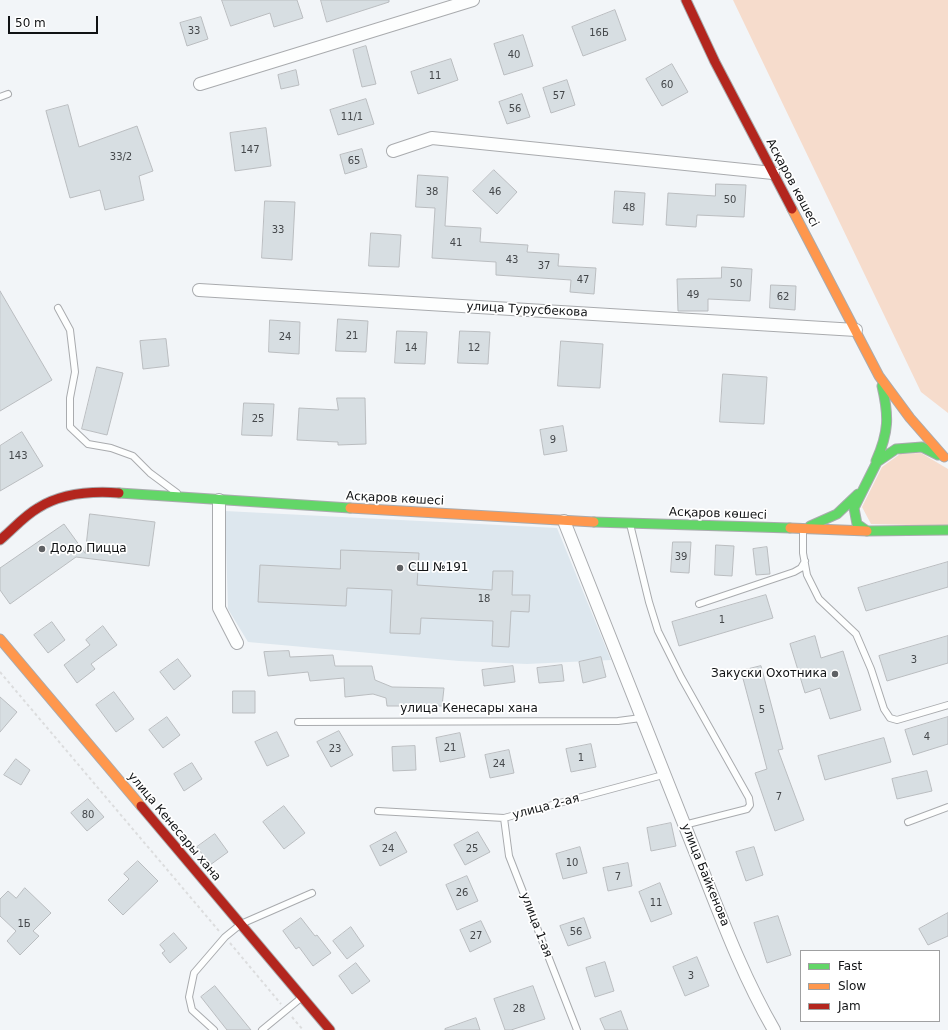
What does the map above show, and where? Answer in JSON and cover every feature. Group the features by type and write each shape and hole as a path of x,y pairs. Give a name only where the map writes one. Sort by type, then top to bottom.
{"street":[{"path":"200,84 473,0"},
{"name":"Асқаров көшесі","path":"686,0 715,62 879,376"},
{"path":"393,150 432,138 773,174"},
{"name":"улица Турусбекова","path":"199,290 856,330"},
{"path":"879,376 905,414 946,459"},
{"path":"867,531 857,524 854,508 886,439 888,413 879,376"},
{"path":"803,528 822,523 847,506 863,487 877,462 896,449 922,447 946,459"},
{"name":"Асқаров көшесі","path":"0,540 38,508 66,496 102,492 564,521 867,531 948,530"},
{"path":"219,500 219,608 237,643"},
{"name":"улица Байкенова","path":"564,521 663,775 758,1003 774,1030"},
{"name":"улица Кенесары хана","path":"0,639 330,1030"}],"lane":[{"path":"0,97 8,94"},
{"path":"58,308 70,330 75,372 70,398 70,427 88,444 111,448 133,456 150,473 182,496"},
{"path":"630,523 649,602 658,631 681,677 749,798 750,805 747,809 684,825"},
{"path":"803,528 807,575 819,599 856,634 871,669 884,709 890,718 897,720 948,705"},
{"path":"699,604 794,572 801,568 805,561"},
{"name":"улица Кенесары хана","path":"298,722 618,721 641,718"},
{"name":"улица 2-ая","path":"378,811 504,818 663,775"},
{"path":"908,822 948,807"},
{"name":"улица 1-ая","path":"504,818 509,856 577,1030"},
{"path":"214,1030 192,1010 189,997 194,973 225,937 241,924 312,893"},
{"path":"262,1030 285,1009 302,997"}],"path":[{"path":"0,672 303,1030"}],"shaded area":[{"path":"733,0 948,0 948,413 921,392"},
{"path":"921,453 948,469 948,526 871,524 862,507 882,467 900,454"},
{"name":"СШ №191","path":"225,511 557,528 611,660 527,664 459,661 248,642 228,609"}],"building":[{"path":"222,0 297,0 303,18 274,27 270,13 231,26"},
{"path":"321,0 389,0 389,2 327,22"},
{"path":"615,10 626,40 583,56 572,27"},
{"path":"201,17 208,39 187,46 180,23"},
{"path":"523,35 533,66 504,75 494,44"},
{"path":"366,46 376,84 362,87 353,50"},
{"path":"451,59 458,80 418,94 411,72"},
{"path":"672,64 688,92 662,106 646,79"},
{"path":"296,70 299,85 281,89 278,75"},
{"path":"567,80 575,105 551,113 543,88"},
{"path":"522,94 530,117 507,124 499,102"},
{"path":"366,99 374,124 338,135 330,110"},
{"path":"68,105 79,147 137,126 153,171 139,176 144,200 105,210 100,190 70,198 46,111"},
{"path":"266,128 271,166 235,171 230,133"},
{"path":"362,149 367,167 345,174 340,155"},
{"path":"494,170 517,192 497,214 473,191"},
{"path":"418,175 448,177 445,226 481,228 480,242 528,245 527,252 559,254 558,266 596,268 594,294 570,292 571,280 496,275 496,262 432,258 435,208 416,207"},
{"path":"716,184 746,185 744,217 697,215 696,227 666,225 668,193 715,196"},
{"path":"615,191 645,193 643,225 613,223"},
{"path":"265,201 295,202 292,260 262,258"},
{"path":"371,233 401,235 399,267 369,266"},
{"path":"722,267 752,269 750,301 708,299 708,311 678,311 677,279 721,278"},
{"path":"771,285 796,286 795,310 770,308"},
{"path":"0,291 52,380 0,411"},
{"path":"338,319 368,321 366,352 336,351"},
{"path":"270,320 300,322 299,354 269,352"},
{"path":"397,331 427,332 425,364 395,363"},
{"path":"460,331 490,332 488,364 458,363"},
{"path":"166,339 169,366 143,369 140,341"},
{"path":"561,341 603,344 600,388 558,386"},
{"path":"97,367 123,373 107,435 82,429"},
{"path":"723,374 767,377 764,424 720,422"},
{"path":"337,398 365,398 366,444 338,445 338,442 297,440 299,408 338,410"},
{"path":"244,403 274,404 272,436 242,435"},
{"path":"563,426 567,451 544,455 540,430"},
{"path":"22,432 43,466 0,491 0,446"},
{"path":"90,514 155,522 149,566 76,557 10,604 0,590 0,568 64,524 85,553"},
{"path":"673,542 691,542 689,573 671,572"},
{"path":"716,545 734,546 732,576 715,575"},
{"path":"767,547 770,574 756,575 753,549"},
{"name":"СШ №191","path":"341,550 419,553 417,585 492,590 493,571 513,571 512,595 530,595 529,612 511,611 509,647 492,646 493,621 421,618 420,634 390,633 392,590 347,588 346,606 258,602 260,565 340,569"},
{"path":"948,562 948,587 866,611 858,588"},
{"path":"766,595 773,618 679,646 672,622"},
{"path":"52,622 65,640 48,653 34,635"},
{"path":"103,626 117,645 91,664 95,669 77,683 64,665 90,645 86,640"},
{"path":"815,636 821,658 843,651 861,710 830,719 820,688 805,693 790,644"},
{"path":"948,636 948,663 887,681 879,656"},
{"path":"289,651 290,657 333,655 335,666 372,666 375,680 392,687 444,688 442,706 387,706 386,698 373,694 345,697 344,678 310,681 308,672 268,676 264,652"},
{"path":"601,657 606,677 583,683 579,662"},
{"path":"178,659 191,676 174,690 160,672"},
{"path":"562,665 564,681 539,683 537,668"},
{"path":"513,666 515,682 484,686 482,670"},
{"path":"761,666 783,749 778,750 804,820 775,831 755,773 767,769 741,671"},
{"path":"233,691 255,691 255,713 233,713"},
{"path":"114,692 134,719 116,732 96,705"},
{"path":"0,697 17,712 0,732"},
{"path":"167,717 180,735 163,748 149,730"},
{"path":"948,717 948,744 913,755 905,730"},
{"path":"339,731 353,755 331,767 317,742"},
{"path":"277,732 289,756 267,766 255,742"},
{"path":"460,733 465,757 440,762 436,738"},
{"path":"884,738 891,762 825,780 818,756"},
{"path":"591,744 596,767 571,772 566,749"},
{"path":"415,746 416,770 393,771 392,747"},
{"path":"509,750 514,773 490,778 485,755"},
{"path":"16,759 30,770 21,785 4,775"},
{"path":"192,763 202,779 184,791 174,774"},
{"path":"927,771 932,791 897,799 892,779"},
{"path":"88,799 104,817 87,831 71,813"},
{"path":"284,806 305,833 284,849 263,822"},
{"path":"671,823 676,846 651,851 647,828"},
{"path":"396,832 407,852 380,866 370,846"},
{"path":"478,832 490,852 465,865 454,845"},
{"path":"215,834 228,852 210,865 197,847"},
{"path":"580,847 587,873 563,879 556,854"},
{"path":"754,847 763,875 746,881 736,852"},
{"path":"138,861 158,881 123,915 108,900 129,879 124,874"},
{"path":"628,863 632,886 608,891 603,868"},
{"path":"467,876 478,901 457,910 446,885"},
{"path":"660,883 672,914 651,922 639,892"},
{"path":"25,888 51,913 33,931 39,936 20,955 7,941 16,931 0,916 0,899 8,891 16,898"},
{"path":"948,913 948,936 928,945 919,929"},
{"path":"778,916 791,955 767,963 754,923"},
{"path":"301,918 331,953 313,966 299,947 296,949 283,931"},
{"path":"584,918 591,938 568,946 560,926"},
{"path":"481,921 491,942 470,952 460,930"},
{"path":"351,927 364,946 347,959 333,941"},
{"path":"174,933 187,948 170,963 162,953 165,951 160,945"},
{"path":"697,957 709,986 685,996 673,967"},
{"path":"605,962 614,991 595,997 586,968"},
{"path":"356,963 370,981 352,994 339,976"},
{"path":"215,986 251,1030 227,1030 201,997"},
{"path":"533,986 545,1019 511,1030 505,1030 494,999"},
{"path":"621,1011 628,1030 605,1030 600,1019"},
{"path":"476,1018 480,1030 445,1030 445,1029"}],"traffic: fast":[{"path":"876,461 883,441 887,415 882,386"},
{"path":"938,455 922,447 896,449 877,462 854,508 857,524 867,531 948,530"},
{"path":"119,493 350,508"},
{"path":"810,526 837,514 858,494"},
{"path":"594,522 790,528"}],"traffic: slow":[{"path":"792,209 879,376 910,418 944,457"},
{"path":"350,508 594,522"},
{"path":"790,528 867,531"},
{"path":"0,639 141,806"}],"traffic: jam":[{"path":"686,0 715,62 792,209"},
{"path":"0,540 33,511 57,499 77,494 98,492 119,493"},
{"path":"141,806 330,1030"}],"place":[{"name":"Додо Пицца","path":"42,549"},
{"name":"СШ №191","path":"400,568"},
{"name":"Закуски Охотника","path":"835,674"}]}
